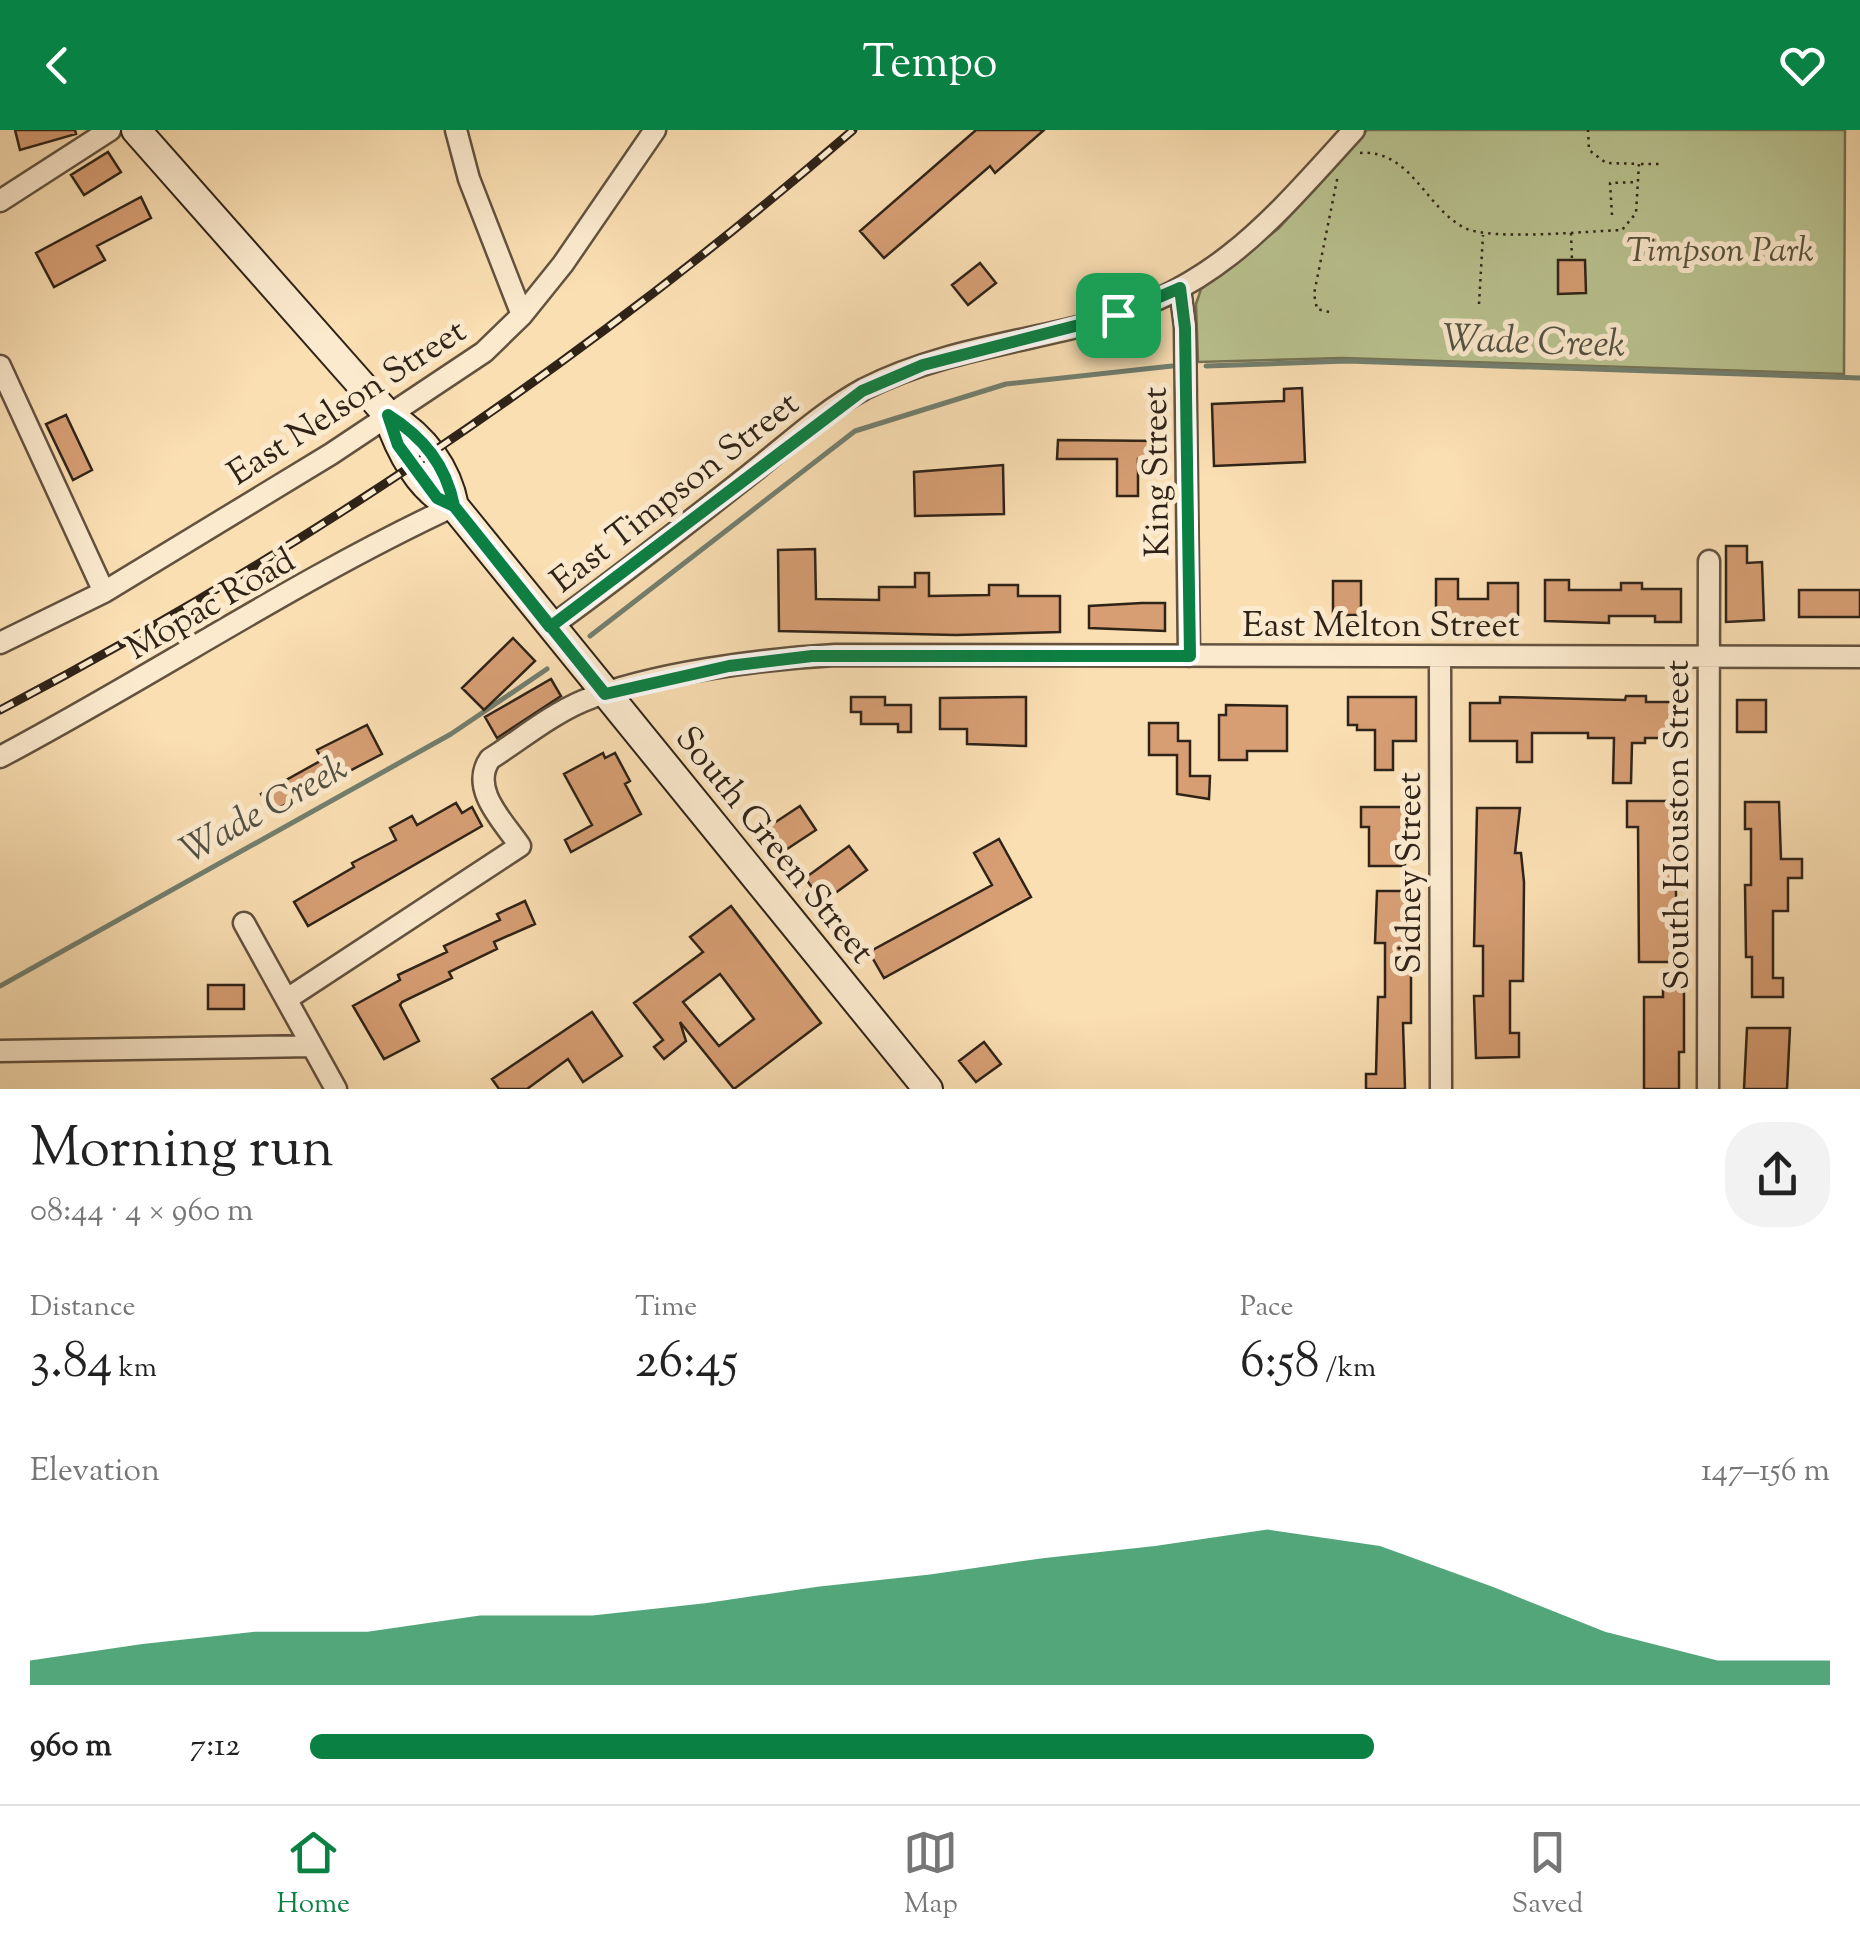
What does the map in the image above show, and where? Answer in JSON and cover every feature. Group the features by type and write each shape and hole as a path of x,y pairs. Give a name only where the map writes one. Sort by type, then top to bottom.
{"street":[{"path":"0,201 110,130"},
{"name":"South Green Street","path":"136,130 388,415 416,432 450,482 454,506 928,1089"},
{"path":"456,130 468,178 522,315"},
{"name":"East Nelson Street","path":"0,642 104,592 469,364 522,315 563,264 655,130"},
{"name":"East Timpson Street","path":"550,627 862,391 923,365 1118,315 1180,288 1251,241 1354,130"},
{"name":"King Street","path":"1180,288 1185,328 1190,656"},
{"path":"0,366 104,592"},
{"name":"Mopac Road","path":"0,757 112,698 370,546 454,506"},
{"name":"South Houston Street","path":"1708,1089 1709,561"},
{"name":"East Melton Street","path":"287,999 520,846 484,792 483,774 488,762 580,702 729,666 800,657 1860,657"},
{"name":"Sidney Street","path":"1440,657 1441,1089"},
{"path":"244,924 336,1089"},
{"path":"0,1051 312,1046"}],"path":[{"path":"1588,130 1589,150 1606,163 1661,164"},
{"path":"1353,156 1376,153 1394,160 1454,221 1483,234 1626,228 1636,214 1639,164"},
{"path":"1329,312 1318,309 1314,294 1340,169"},
{"path":"1612,214 1610,184 1639,182"},
{"path":"1571,231 1572,260"},
{"path":"1479,304 1483,234"}],"green space":[{"name":"Timpson Park","path":"1367,130 1845,130 1844,374 1342,358 1198,362 1196,304 1201,289 1279,228"}],"building":[{"path":"15,130 75,130 76,134 20,150"},
{"path":"976,130 1044,130 995,173 990,166 884,258 860,231"},
{"path":"108,152 121,172 84,195 71,175"},
{"path":"141,197 151,218 97,246 105,260 54,287 36,253"},
{"path":"1558,260 1585,260 1586,293 1558,294"},
{"path":"980,263 996,283 968,305 952,285"},
{"path":"1302,388 1305,462 1214,466 1212,404 1284,401 1284,389"},
{"path":"66,415 92,470 73,480 46,424"},
{"path":"1058,440 1161,441 1160,460 1138,459 1138,496 1117,496 1117,459 1057,459"},
{"path":"1003,465 1004,514 915,516 914,472"},
{"path":"1726,546 1747,546 1747,563 1762,562 1764,620 1726,622"},
{"path":"815,549 816,599 879,600 879,587 915,587 915,573 929,573 929,596 989,595 989,585 1018,585 1018,596 1060,596 1060,632 956,635 779,631 778,550"},
{"path":"1436,579 1458,579 1458,599 1488,599 1488,583 1518,583 1518,625 1436,623"},
{"path":"1545,580 1569,580 1569,590 1621,590 1621,583 1642,583 1642,589 1681,589 1681,622 1655,622 1655,616 1609,616 1609,623 1545,621"},
{"path":"1333,581 1361,581 1361,615 1333,615"},
{"path":"1799,590 1860,590 1860,617 1799,617"},
{"path":"1165,603 1165,631 1089,628 1089,606"},
{"path":"513,638 535,661 484,710 462,688"},
{"path":"551,679 561,696 497,738 485,717"},
{"path":"1626,696 1646,696 1646,702 1680,702 1680,738 1645,738 1645,743 1632,743 1631,783 1613,783 1614,738 1588,738 1588,733 1532,733 1532,762 1517,762 1517,741 1470,741 1470,703 1500,703 1500,697 1625,700"},
{"path":"851,697 885,697 885,705 911,705 911,732 898,732 898,724 861,724 861,712 851,712"},
{"path":"1026,697 1026,746 967,744 967,729 940,729 940,698"},
{"path":"1348,697 1416,697 1416,741 1393,741 1393,770 1375,770 1375,730 1357,730 1357,725 1348,725"},
{"path":"1737,700 1766,700 1766,732 1737,732"},
{"path":"1226,705 1287,706 1287,751 1247,751 1247,760 1219,760 1219,715 1226,715"},
{"path":"1149,723 1178,723 1178,741 1190,741 1190,776 1210,776 1209,799 1177,794 1177,755 1149,755"},
{"path":"367,725 382,754 271,812 261,794 322,760 317,750"},
{"path":"603,753 605,758 615,753 641,814 571,852 565,840 592,825 564,774"},
{"path":"1627,801 1680,801 1680,827 1675,827 1677,962 1639,962 1638,827 1627,827"},
{"path":"1745,802 1779,802 1781,859 1802,859 1802,878 1788,878 1788,911 1773,911 1773,978 1783,978 1783,997 1752,997 1752,957 1746,957 1745,885 1751,885 1751,829 1745,829"},
{"path":"456,803 462,813 472,807 482,826 308,926 294,902 354,867 352,863 396,840 390,828 412,816 417,825"},
{"path":"800,806 816,830 784,851 768,827"},
{"path":"1361,807 1406,807 1405,866 1369,866 1369,827 1361,827"},
{"path":"1477,808 1520,808 1515,853 1521,853 1524,882 1523,981 1510,981 1510,1033 1519,1033 1519,1057 1476,1058 1474,996 1483,996 1483,946 1474,946"},
{"path":"999,839 1031,897 884,978 869,952 992,885 974,853"},
{"path":"849,846 867,870 823,902 805,878"},
{"path":"1377,891 1412,891 1415,943 1411,943 1411,1023 1403,1023 1405,1089 1366,1089 1366,1074 1376,1074 1378,997 1385,997 1385,943 1375,943"},
{"path":"525,901 535,924 494,942 497,949 449,972 452,978 402,1002 400,1005 419,1041 384,1059 353,1006 400,980 398,975 447,952 444,946 500,920 497,914"},
{"path":"731,906 821,1023 734,1089 680,1022 686,1041 664,1059 654,1047 663,1040 634,1003 703,952 690,937","holes":["720,974 754,1019 719,1046 683,1002"]},
{"path":"208,985 244,985 244,1009 208,1009"},
{"path":"1663,989 1684,989 1684,1052 1679,1052 1679,1089 1644,1089 1644,997 1663,997"},
{"path":"592,1012 622,1056 583,1082 568,1059 527,1089 499,1089 492,1079"},
{"path":"1747,1028 1790,1028 1787,1089 1744,1089"},
{"path":"984,1042 1001,1064 976,1082 959,1061"}],"waterway":[{"name":"Wade Creek","path":"1206,366 1347,361 1860,378"},
{"name":"Wade Creek","path":"590,636 855,431 1006,384 1172,366"},
{"name":"Wade Creek","path":"0,986 451,734 547,669"}],"railway":[{"path":"0,710 226,583 443,445 652,294 853,130"}],"route":[{"path":"1118,315 923,365 862,391 818,420 662,545 550,627 454,506 450,482 416,432 388,415 398,445 437,498 454,506 502,566 550,627 605,694 729,666 812,656 1190,656 1185,328 1180,288 1118,315"}]}
